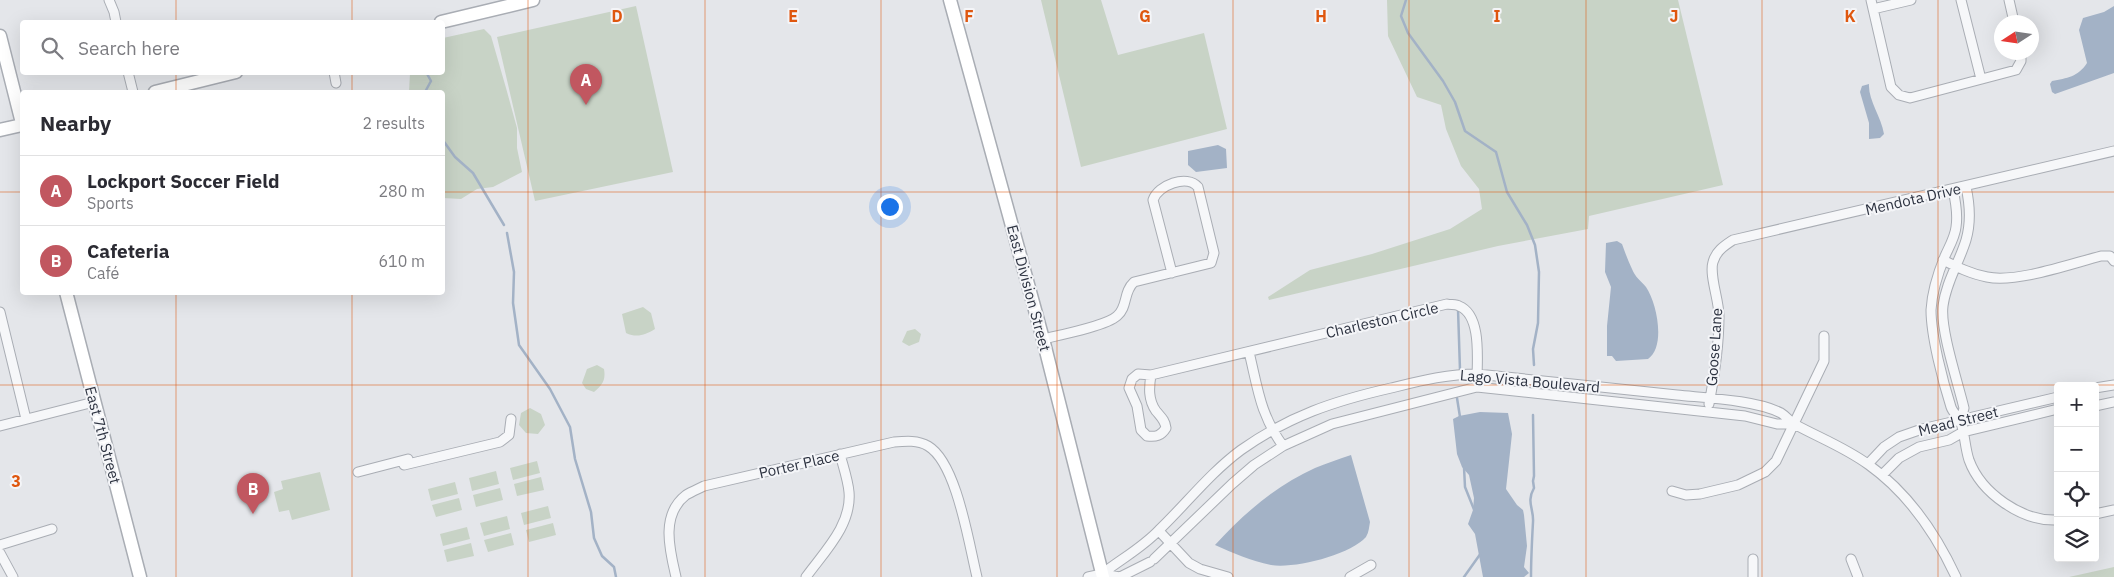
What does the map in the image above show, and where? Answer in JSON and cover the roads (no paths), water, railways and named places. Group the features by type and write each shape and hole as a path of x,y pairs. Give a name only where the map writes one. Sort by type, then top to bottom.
{"street":[{"path":"109,0 116,20"},
{"path":"445,21 505,3 533,0"},
{"name":"East Division Street","path":"950,0 1043,339 1103,576"},
{"path":"1911,0 1872,5 1892,87 1899,95 1910,98 2016,70 2021,60"},
{"path":"1962,0 1981,79"},
{"path":"2009,0 2012,15"},
{"path":"0,36 20,116"},
{"path":"129,75 132,90"},
{"path":"163,90 224,75"},
{"path":"335,75 336,83"},
{"path":"0,130 20,125"},
{"name":"Mendota Drive","path":"1716,254 1733,240 2114,151"},
{"path":"1043,339 1105,322 1117,316 1123,308 1128,288 1134,282 1172,273 1211,263 1214,258 1198,187 1194,182 1186,181 1161,188 1153,200 1172,273"},
{"path":"1966,187 1970,216 1966,240 1946,288 1942,308 1944,325 1964,408 1961,420 1969,460 1978,477 2004,503 2025,515 2054,520"},
{"path":"1953,190 1958,210 1956,230 1934,286 1932,310 1933,330 1952,409 1961,420"},
{"name":"Goose Lane","path":"1708,412 1719,316 1718,296 1712,264 1716,254"},
{"path":"1943,260 1987,277 2008,278 2112,258"},
{"name":"East 7th Street","path":"67,295 140,577"},
{"name":"Charleston Circle","path":"1151,375 1150,398 1155,409 1165,421 1166,428 1162,434 1155,437 1147,436 1141,430 1137,406 1129,388 1132,379 1138,374 1151,375 1447,304 1459,306 1467,312 1473,322 1478,344 1477,387"},
{"path":"0,312 26,419"},
{"path":"1672,491 1686,495 1700,494 1738,485 1765,472 1776,461 1824,361 1824,336"},
{"path":"1249,352 1264,415 1283,446"},
{"name":"Lago Vista Boulevard","path":"1103,576 1159,531 1209,477 1241,451 1272,430 1326,405 1358,396 1453,374 1477,374 1752,404 1781,413 1793,424 1834,443 1882,475 1904,496 1925,523 1945,553 1956,577"},
{"path":"2099,387 2114,385"},
{"name":"Lago Vista Boulevard","path":"1103,576 1120,577 1135,571 1152,560 1232,484 1254,465 1283,446 1332,424 1477,387 1746,416 1776,424 1793,424"},
{"name":"Mead Street","path":"1868,464 1884,447 1899,437 1922,429 2054,399"},
{"path":"0,426 94,402"},
{"path":"2099,405 2114,402"},
{"name":"Mead Street","path":"1882,475 1899,458 1919,447 1949,440 1963,432 2054,411"},
{"path":"358,472 500,442 509,435 511,418"},
{"name":"Porter Place","path":"676,577 669,548 669,524 675,507 686,495 704,486 894,442 915,441 929,446 942,460 953,480 978,577"},
{"path":"806,577 839,532 848,513 849,492 840,454"},
{"path":"2099,513 2114,510"},
{"path":"0,545 52,529"},
{"path":"1159,531 1189,563 1200,569 1228,577"},
{"path":"0,553 13,577"},
{"path":"1128,557 1135,571"},
{"path":"1753,559 1753,577"},
{"path":"1851,559 1858,577"},
{"path":"1350,577 1371,565"},
{"path":"1088,577 1103,576"}],"water":[{"path":"2114,6 2114,73 2055,94 2052,92 2050,84 2052,81 2076,74 2087,63 2079,30 2083,18 2104,12"},
{"path":"1869,84 1870,96 1884,134 1880,138 1869,139 1869,123 1860,92 1862,86"},
{"path":"1218,145 1226,149 1227,168 1196,172 1188,165 1188,151"},
{"path":"1617,241 1622,244 1636,277 1650,294 1656,314 1658,324 1657,345 1654,353 1648,359 1616,361 1612,356 1607,356 1607,326 1611,287 1605,272 1606,243"},
{"path":"1480,412 1508,413 1512,434 1506,489 1517,505 1523,510 1527,546 1524,567 1529,573 1524,577 1483,577 1475,534 1468,524 1473,510 1474,498 1469,475 1462,467 1457,454 1453,419"},
{"path":"1351,455 1370,522 1366,537 1358,544 1335,555 1307,563 1281,566 1256,561 1215,545 1249,511 1287,483 1315,468"}],"waterway":[{"path":"1406,0 1401,16 1408,33 1443,81 1455,102 1465,131 1496,152 1507,192 1527,225 1535,245 1539,272 1538,323 1533,349 1534,365"},
{"path":"426,90 431,81 428,75"},
{"path":"445,143 455,157 473,173 504,225"},
{"path":"507,233 514,272 513,303 519,345 550,389 570,427 575,459 591,512 594,538 602,556 614,567 616,577"},
{"path":"1458,309 1460,370"},
{"path":"1457,398 1460,417"},
{"path":"1531,577 1533,517 1530,501 1534,488 1533,415"},
{"path":"1464,467 1465,487 1475,512"},
{"path":"1464,577 1481,553"}],"place":[{"name":"Lockport Soccer Field","path":"586,105"},
{"name":"Cafeteria","path":"253,514"}]}
